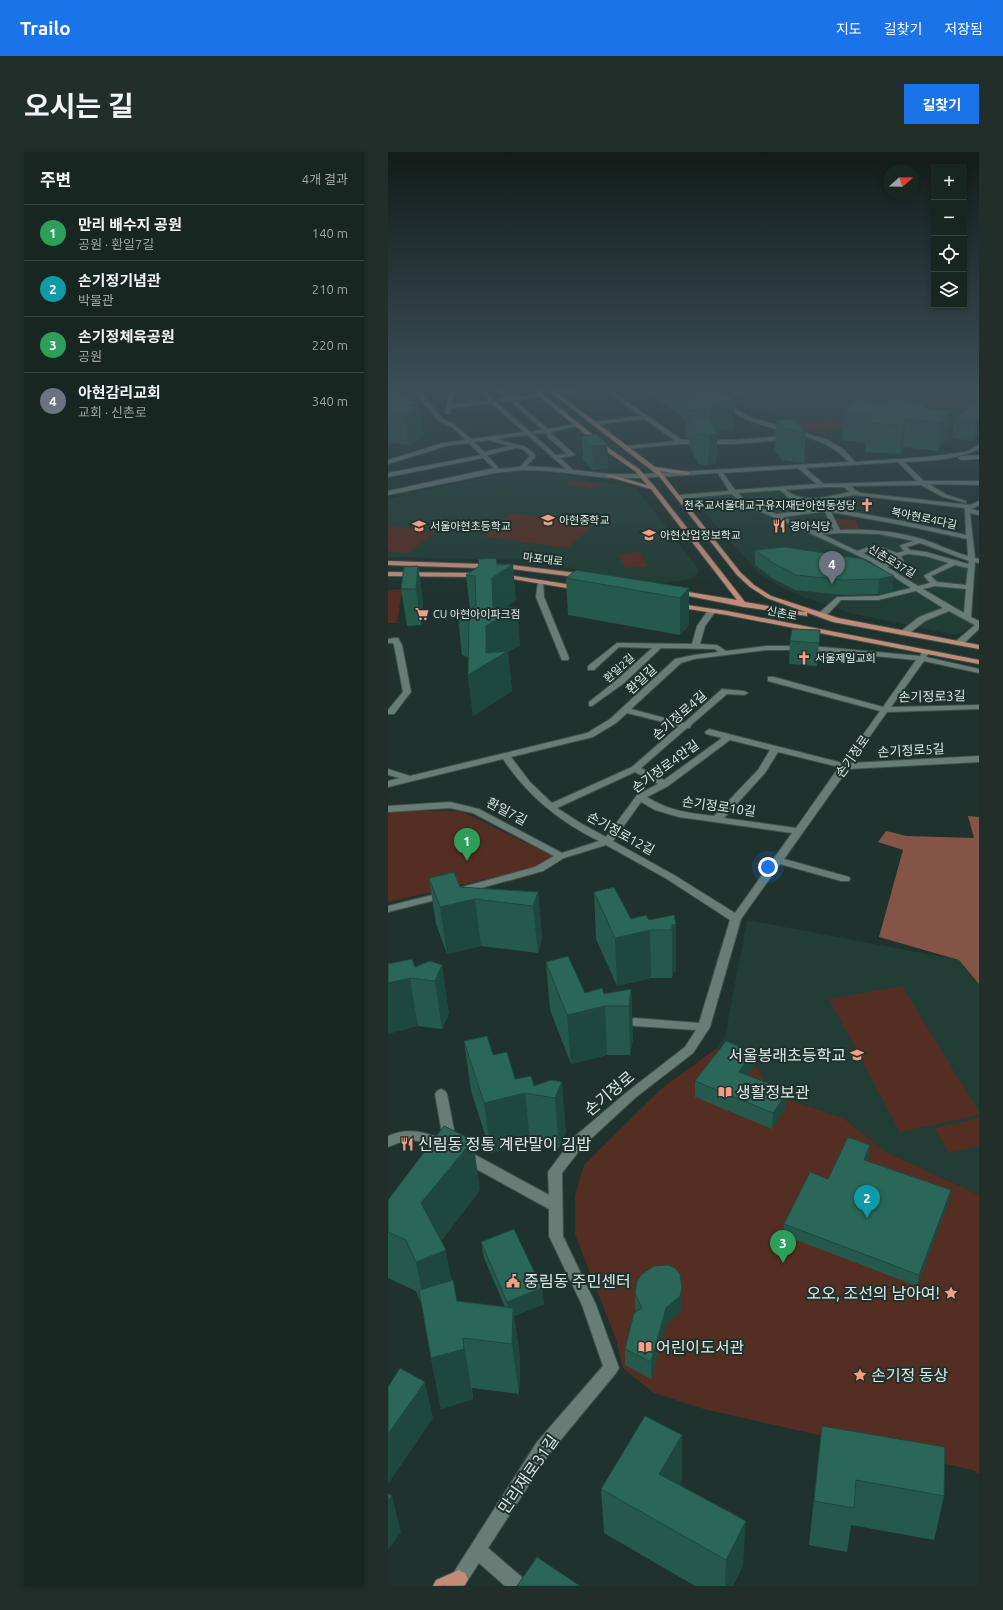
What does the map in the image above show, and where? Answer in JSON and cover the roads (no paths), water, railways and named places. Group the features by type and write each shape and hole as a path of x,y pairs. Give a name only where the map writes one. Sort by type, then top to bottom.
{"main road":[{"name":"신촌로","path":"619,458 630,466 653,488 756,619 924,655 979,662"},
{"name":"신촌로","path":"639,458 661,475 739,574 752,586 769,597 836,620 979,647"},
{"path":"609,476 623,473 630,466"},
{"path":"653,468 687,473"},
{"path":"667,482 675,475 680,474"},
{"path":"609,476 653,488"},
{"name":"마포대로","path":"388,563 512,567 594,578"},
{"name":"마포대로","path":"388,574 490,576 583,589"},
{"path":"671,591 836,620"},
{"path":"668,604 756,619"},
{"path":"442,1586 456,1582"}],"street":[{"path":"388,462 401,458"},
{"path":"388,474 468,458"},
{"path":"486,458 497,468 495,471"},
{"path":"522,468 531,458"},
{"path":"555,458 571,471"},
{"path":"848,458 854,464"},
{"path":"390,492 495,471 522,468 571,471 609,476 652,476 931,458"},
{"path":"962,458 979,458"},
{"path":"900,461 921,482 935,493 974,506 979,513"},
{"path":"800,467 824,487"},
{"name":"신촌로37길","path":"720,472 732,492 746,504 857,553 882,566 915,588 979,624"},
{"path":"679,497 732,492 921,482 979,483"},
{"path":"847,486 855,493"},
{"path":"782,489 791,497 809,501 855,493 913,502 974,506"},
{"path":"823,499 838,506 827,510 830,519 838,531"},
{"path":"967,617 972,560 970,540 974,506"},
{"name":"북아현로4다길","path":"775,516 803,511 827,510 880,518 979,542"},
{"path":"814,533 872,531 921,541 972,560 979,561"},
{"path":"908,552 903,546 921,541"},
{"name":"신촌로37길","path":"857,553 874,547 897,555 908,552 926,554 971,567"},
{"path":"882,566 901,562 897,555"},
{"name":"신촌로37길","path":"935,584 927,576 955,562"},
{"path":"540,582 540,597 565,658"},
{"path":"935,584 970,587"},
{"name":"신촌로37길","path":"915,588 935,584"},
{"path":"822,615 839,598 878,598 915,588"},
{"path":"969,595 979,595"},
{"path":"904,633 922,619 950,608"},
{"path":"695,647 701,626 712,611"},
{"path":"959,643 979,624"},
{"path":"388,641 395,640 398,645 406,692 391,712"},
{"name":"환일2길","path":"591,668 617,645 717,647 725,653"},
{"name":"환일2길","path":"592,704 621,681 659,646"},
{"name":"환일길","path":"388,784 590,735 614,721 678,661 694,657 766,648 811,648 924,655 979,671"},
{"name":"손기정로","path":"611,1368 589,1305 556,1236 555,1172 578,1142 631,1095 689,1050 704,1027 736,919 924,655"},
{"path":"771,679 885,710"},
{"name":"손기정로4길","path":"551,807 635,769 687,726 725,691 744,693"},
{"name":"손기정로3길","path":"885,710 979,707"},
{"path":"626,710 687,726"},
{"name":"손기정로5길","path":"709,732 845,766 979,760"},
{"name":"손기정로4안길","path":"608,840 640,797 665,784 728,737"},
{"path":"717,819 762,770 776,748"},
{"name":"손기정로12길","path":"506,756 513,767 537,796 571,822 608,840 685,885 736,919"},
{"path":"635,769 665,784"},
{"path":"388,772 411,779"},
{"name":"손기정로10길","path":"640,797 658,808 679,814 798,832"},
{"name":"환일7길","path":"388,808 450,805 476,811 560,856"},
{"path":"388,910 539,869 560,856 608,840"},
{"path":"778,860 845,879"},
{"path":"635,1022 704,1027"},
{"path":"441,1094 451,1148"},
{"path":"388,1142 408,1135 420,1135 451,1148 556,1206"},
{"name":"만리재로31길","path":"456,1582 543,1448 611,1368"},
{"path":"477,1550 518,1585"}],"place":[{"name":"천주교서울대교구유지재단아현동성당","path":"867,505"},
{"name":"아현중학교","path":"548,520"},
{"name":"서울아현초등학교","path":"419,526"},
{"name":"경아식당","path":"779,526"},
{"name":"아현산업정보학교","path":"649,535"},
{"name":"아현감리교회","path":"832,584"},
{"name":"CU 아현아이파크점","path":"422,614"},
{"name":"서울제일교회","path":"804,658"},
{"name":"만리 배수지 공원","path":"467,861"},
{"name":"서울봉래초등학교","path":"857,1055"},
{"name":"생활정보관","path":"725,1092"},
{"name":"신림동 정통 계란말이 김밥","path":"407,1144"},
{"name":"손기정기념관","path":"867,1218"},
{"name":"손기정체육공원","path":"783,1263"},
{"name":"중림동 주민센터","path":"513,1281"},
{"name":"오오, 조선의 남아여!","path":"951,1293"},
{"name":"어린이도서관","path":"645,1347"},
{"name":"손기정 동상","path":"860,1375"}]}
